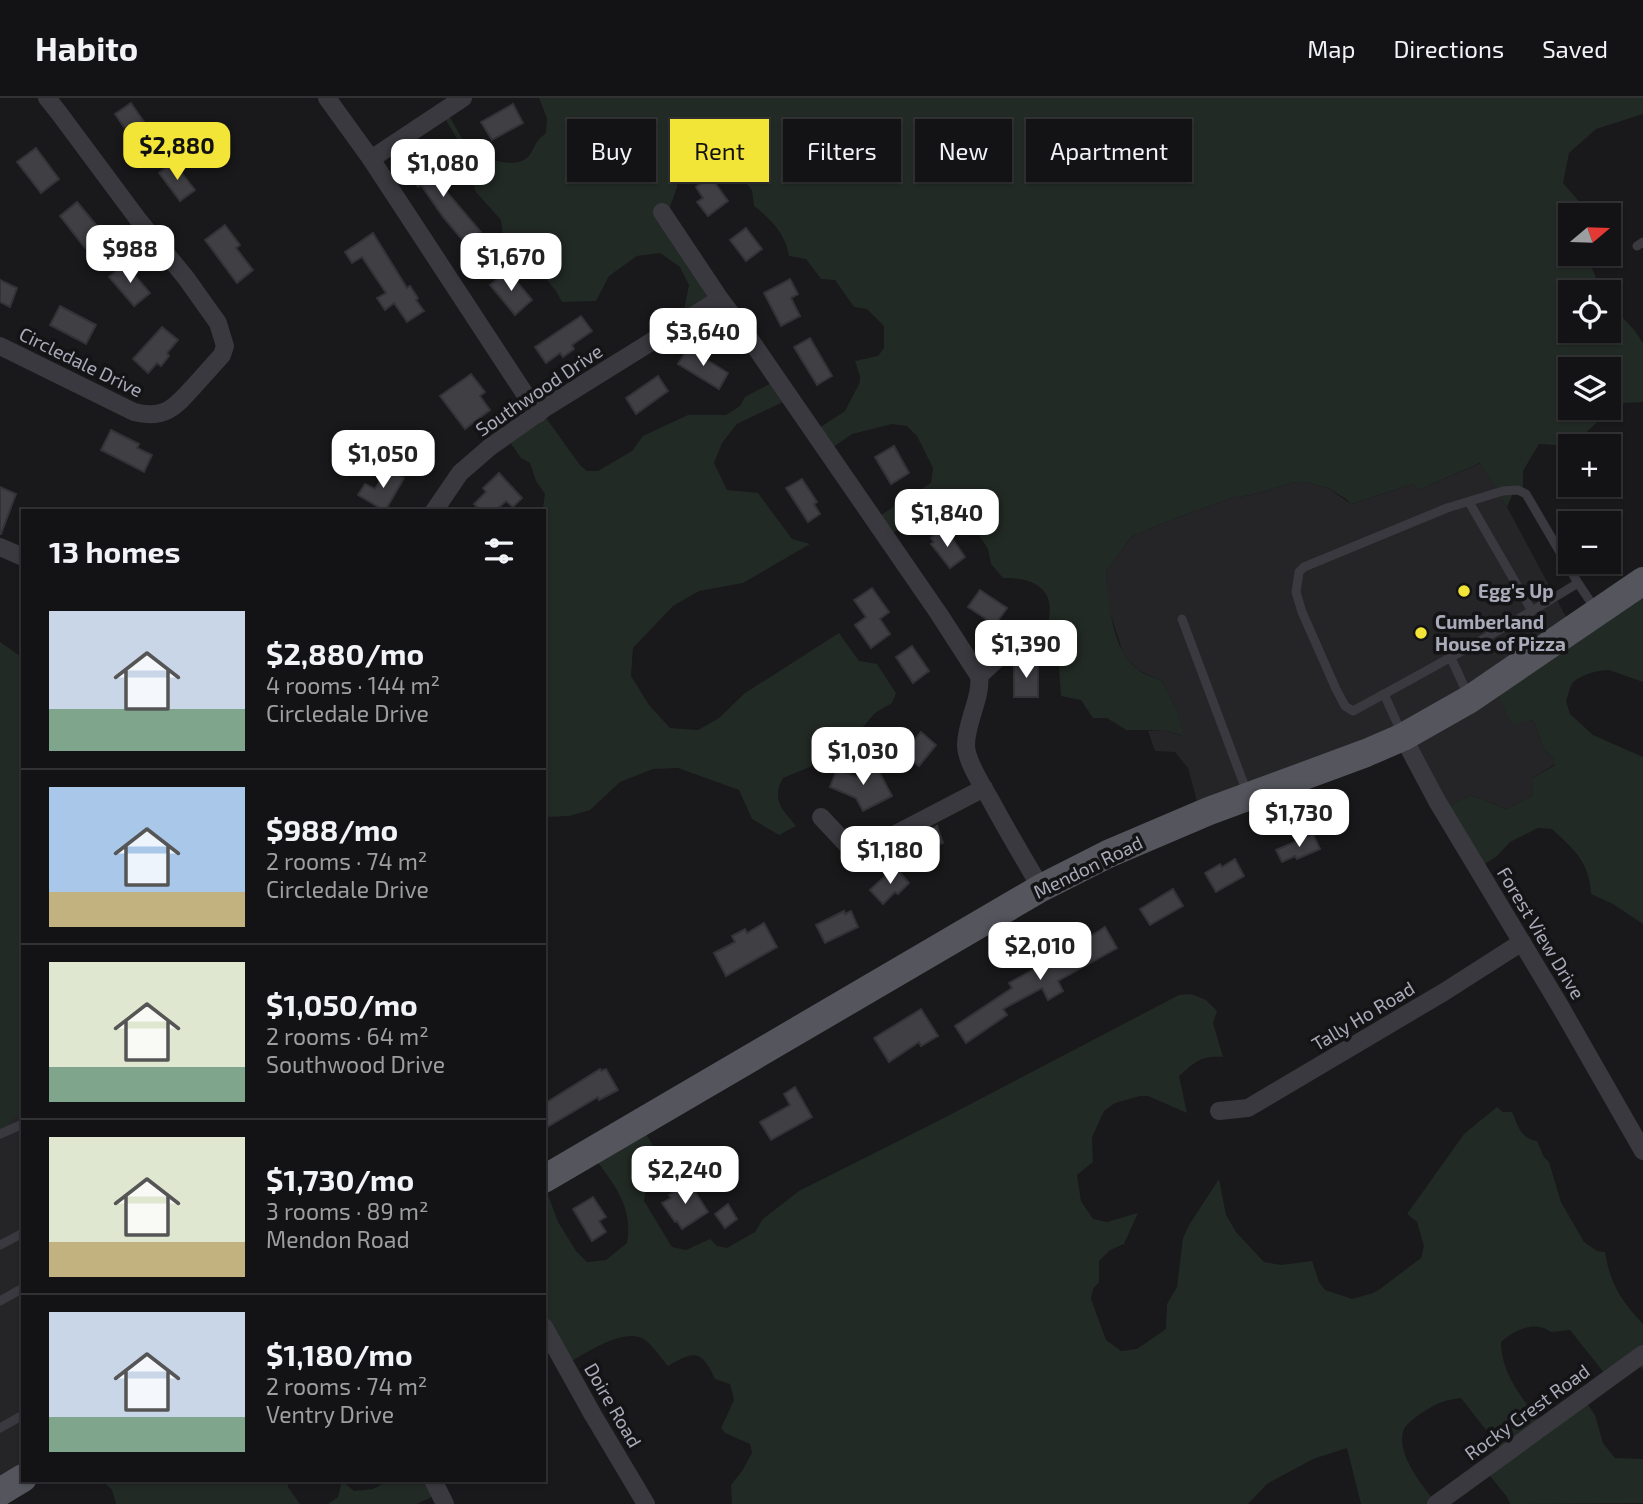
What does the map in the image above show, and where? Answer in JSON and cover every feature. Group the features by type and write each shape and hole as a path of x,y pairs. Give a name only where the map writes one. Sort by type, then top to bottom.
{"main road":[{"name":"Mendon Road","path":"546,1178 1041,888 1108,854 1209,811 1403,737 1470,699 1643,581"},
{"path":"0,1492 21,1479"}],"street":[{"name":"Circledale Drive","path":"0,346 134,412 148,416 163,413 176,406 222,355 225,346 218,323 186,278 140,222 47,98"},
{"path":"327,98 371,159 538,414"},
{"path":"371,159 463,98"},
{"path":"662,212 979,676 981,685 973,708 966,746 970,761 1041,888"},
{"name":"Southwood Drive","path":"435,509 460,472 490,447 720,299"},
{"path":"0,547 21,556"},
{"path":"979,676 1029,629"},
{"name":"Forest View Drive","path":"1403,737 1437,801 1643,1151"},
{"path":"821,817 856,852 867,849 984,788"},
{"name":"Tally Ho Road","path":"1219,1111 1248,1108 1444,992 1522,942"},
{"name":"Doire Road","path":"546,1331 646,1504"},
{"name":"Rocky Crest Road","path":"1436,1504 1643,1354"},
{"path":"434,1482 445,1504"}],"lane":[{"path":"1578,583 1451,658 1353,711 1345,706 1302,612 1296,592 1299,572 1304,566 1447,508 1503,491 1518,490 1526,494 1597,612"},
{"path":"1469,502 1532,611"},
{"path":"1182,619 1249,796"},
{"path":"1451,658 1470,699"},
{"path":"1384,694 1403,737"},
{"path":"0,1134 21,1125"},
{"path":"0,1245 21,1234"},
{"path":"0,1301 21,1289"},
{"path":"0,1428 21,1416"}],"shaded area":[{"path":"539,98 1643,98 1643,114 1596,129 1569,153 1563,183 1580,203 1558,203 1558,266 1591,266 1597,280 1558,280 1558,343 1621,343 1621,315 1643,343 1643,402 1621,405 1621,357 1558,357 1558,420 1600,420 1584,434 1558,434 1558,445 1539,444 1523,471 1523,487 1514,491 1507,507 1480,463 1418,490 1413,484 1351,504 1328,488 1296,482 1231,498 1131,537 1106,572 1113,624 1129,661 1139,671 1162,681 1177,710 1184,736 1164,730 1126,730 1107,718 1093,718 1081,700 1061,696 1058,653 1050,646 1036,642 1047,628 1050,607 1044,591 1022,579 1003,578 991,564 988,549 958,504 943,503 930,509 885,538 873,520 931,483 933,468 917,436 907,426 892,424 852,434 832,448 819,428 845,411 860,382 855,361 878,356 884,348 884,326 867,309 854,307 835,280 821,279 806,259 789,256 781,234 754,206 752,190 746,182 769,182 769,119 670,119 670,182 677,182 666,219 716,295 682,320 689,285 680,267 660,253 637,256 609,276 596,301 562,302 521,249 509,248 496,253 503,236 501,220 475,191 472,176 464,165 463,149 440,110 445,109 463,140 469,141 483,158 510,163 523,161 546,133 547,118"},
{"path":"775,381 783,402 737,424 722,443 714,463 727,490 758,493 792,539 810,544 743,583 699,591 673,606 633,648 631,676 649,705 670,728 698,730 719,718 745,693 839,633 859,661 877,664 896,693 892,703 875,713 860,730 862,751 840,770 817,764 783,778 778,798 796,826 779,835 752,819 739,790 678,768 653,769 620,782 590,810 569,816 546,817 546,509 541,509 545,494 536,481 530,463 521,458 506,436 541,411 580,465 587,471 598,471 632,451 643,436 688,415 726,415 740,406 745,397"},
{"path":"1481,463 1572,628 1512,724 1531,720 1535,723 1543,749 1555,760 1555,764 1531,779 1533,796 1506,809 1470,795 1438,813 1395,739 1200,812 1188,768 1175,752 1155,751 1148,731 1164,730 1183,736 1177,710 1162,681 1138,670 1124,656 1108,607 1106,572 1131,537 1231,498 1296,482 1328,488 1351,504 1413,484 1418,490"},
{"path":"1643,581 1643,682 1609,670 1594,672 1572,684 1566,701 1570,714 1593,735 1643,757 1643,924 1613,904 1591,894 1584,865 1552,829 1538,828 1510,842 1496,857 1473,871 1439,812 1470,795 1506,809 1533,796 1531,779 1555,765 1555,760 1543,749 1532,720 1512,725 1494,686"},
{"path":"0,642 21,657 21,1114 12,1119 9,1127 0,1130"},
{"path":"1191,994 1206,1000 1217,1011 1213,1023 1223,1057 1199,1060 1179,1076 1187,1113 1148,1096 1115,1103 1104,1111 1092,1137 1093,1162 1077,1175 1081,1201 1093,1219 1107,1222 1138,1213 1124,1244 1110,1250 1099,1261 1099,1282 1093,1289 1091,1299 1106,1340 1121,1351 1137,1349 1166,1329 1167,1304 1177,1287 1183,1238 1219,1179 1226,1215 1236,1232 1264,1262 1281,1265 1312,1261 1319,1282 1325,1290 1352,1299 1380,1289 1421,1258 1424,1246 1417,1222 1407,1214 1464,1134 1497,1107 1503,1112 1512,1112 1523,1134 1537,1141 1549,1162 1561,1202 1584,1242 1597,1251 1605,1252 1618,1291 1643,1324 1643,1370 1632,1357 1605,1374 1570,1330 1551,1332 1545,1328 1532,1327 1518,1330 1501,1342 1509,1375 1540,1421 1581,1395 1595,1415 1603,1443 1615,1458 1643,1459 1643,1503 1510,1504 1482,1466 1500,1448 1461,1398 1435,1405 1404,1429 1402,1438 1406,1457 1433,1499 1428,1504 1361,1504 1347,1448 1313,1459 1267,1484 1248,1504 732,1504 731,1485 752,1453 750,1444 725,1433 721,1428 734,1400 730,1384 715,1379 701,1358 684,1357 668,1366 645,1340 637,1336 627,1336 592,1349 563,1366 546,1340 546,1189 558,1222 576,1251 587,1262 606,1260 627,1243 627,1217 620,1195 592,1154 637,1119 669,1172 646,1187 644,1201 672,1247 686,1250 710,1239 717,1246 727,1248 755,1232 763,1219 799,1191 1179,995"},
{"path":"21,1113 21,1476 0,1488 0,1130"},
{"path":"104,1482 288,1482 288,1487 300,1504 116,1504 112,1490"},
{"path":"342,1482 354,1491 373,1489 386,1482 431,1482 436,1495 417,1504 328,1504 338,1497"}],"building":[{"path":"131,103 151,132 135,143 115,114"},
{"path":"513,104 523,123 492,140 481,122"},
{"path":"36,148 59,179 41,193 17,162"},
{"path":"427,155 449,187 445,190 481,232 466,244 421,185 418,187 410,176 413,174 409,168"},
{"path":"173,162 195,190 180,201 159,173"},
{"path":"702,182 714,182 728,201 708,216 697,202 703,198 696,187"},
{"path":"77,202 103,233 85,248 60,216"},
{"path":"225,225 240,245 236,248 253,270 237,283 205,240"},
{"path":"746,228 762,249 746,261 730,240"},
{"path":"373,233 424,311 407,322 394,303 385,310 377,298 386,293 362,257 352,263 345,252"},
{"path":"125,264 150,293 134,306 109,277"},
{"path":"508,271 532,300 515,315 490,285"},
{"path":"790,279 798,294 791,298 800,316 781,326 764,293"},
{"path":"0,280 17,288 10,307 0,302"},
{"path":"60,306 96,325 86,344 50,325"},
{"path":"581,316 592,331 572,345 574,349 563,357 560,353 546,363 535,347"},
{"path":"162,327 178,340 161,366 157,363 148,373 133,359"},
{"path":"810,338 832,376 817,385 794,347"},
{"path":"688,348 728,373 719,389 678,364"},
{"path":"471,374 485,392 480,396 490,410 465,429 440,396"},
{"path":"658,376 668,391 636,414 626,398"},
{"path":"111,430 139,444 137,448 152,455 144,472 101,450"},
{"path":"894,446 909,473 891,484 875,457"},
{"path":"388,467 404,478 386,509 358,495 365,484 375,489"},
{"path":"499,473 522,498 513,507 506,501 497,509 479,509 474,504 486,492 483,488"},
{"path":"802,479 817,502 814,504 820,514 808,522 786,488"},
{"path":"0,487 16,494 1,534 0,534"},
{"path":"941,530 944,534 947,531 965,557 950,568 931,544 934,542 931,538"},
{"path":"872,588 889,612 880,619 890,634 871,648 855,625 866,617 854,600"},
{"path":"980,590 1007,608 995,625 968,607"},
{"path":"912,646 929,671 913,683 896,657"},
{"path":"1014,664 1038,664 1038,697 1014,697"},
{"path":"921,732 936,745 919,766 903,754"},
{"path":"876,766 892,796 863,811 856,798 830,787 837,769 856,777"},
{"path":"937,826 943,843 927,849 921,834"},
{"path":"1313,834 1320,849 1282,862 1276,850"},
{"path":"1235,859 1244,876 1216,892 1205,873"},
{"path":"895,867 909,883 883,904 870,890"},
{"path":"1173,889 1183,906 1150,925 1140,909"},
{"path":"844,911 845,914 851,911 858,927 825,943 816,925"},
{"path":"764,923 777,947 726,976 714,953 735,942 732,936 745,929 747,933"},
{"path":"1105,927 1117,948 1058,981 1063,991 1048,1000 1042,988 1003,1009 1007,1015 966,1043 955,1026 1012,988 1009,983 1063,953 1079,942 1078,939 1089,933 1091,936"},
{"path":"921,1009 938,1036 921,1046 919,1042 889,1062 874,1038"},
{"path":"600,1069 606,1069 618,1090 599,1100 598,1097 546,1128 546,1103"},
{"path":"795,1087 812,1117 771,1140 760,1122 790,1105 784,1094"},
{"path":"690,1184 708,1212 682,1229 662,1203 671,1198 669,1195"},
{"path":"593,1197 606,1217 599,1221 606,1232 592,1241 573,1209"},
{"path":"728,1204 737,1219 725,1228 715,1214"}],"place":[{"name":"Egg's Up","path":"1464,591"},
{"name":"Cumberland House of Pizza","path":"1421,633"}]}
